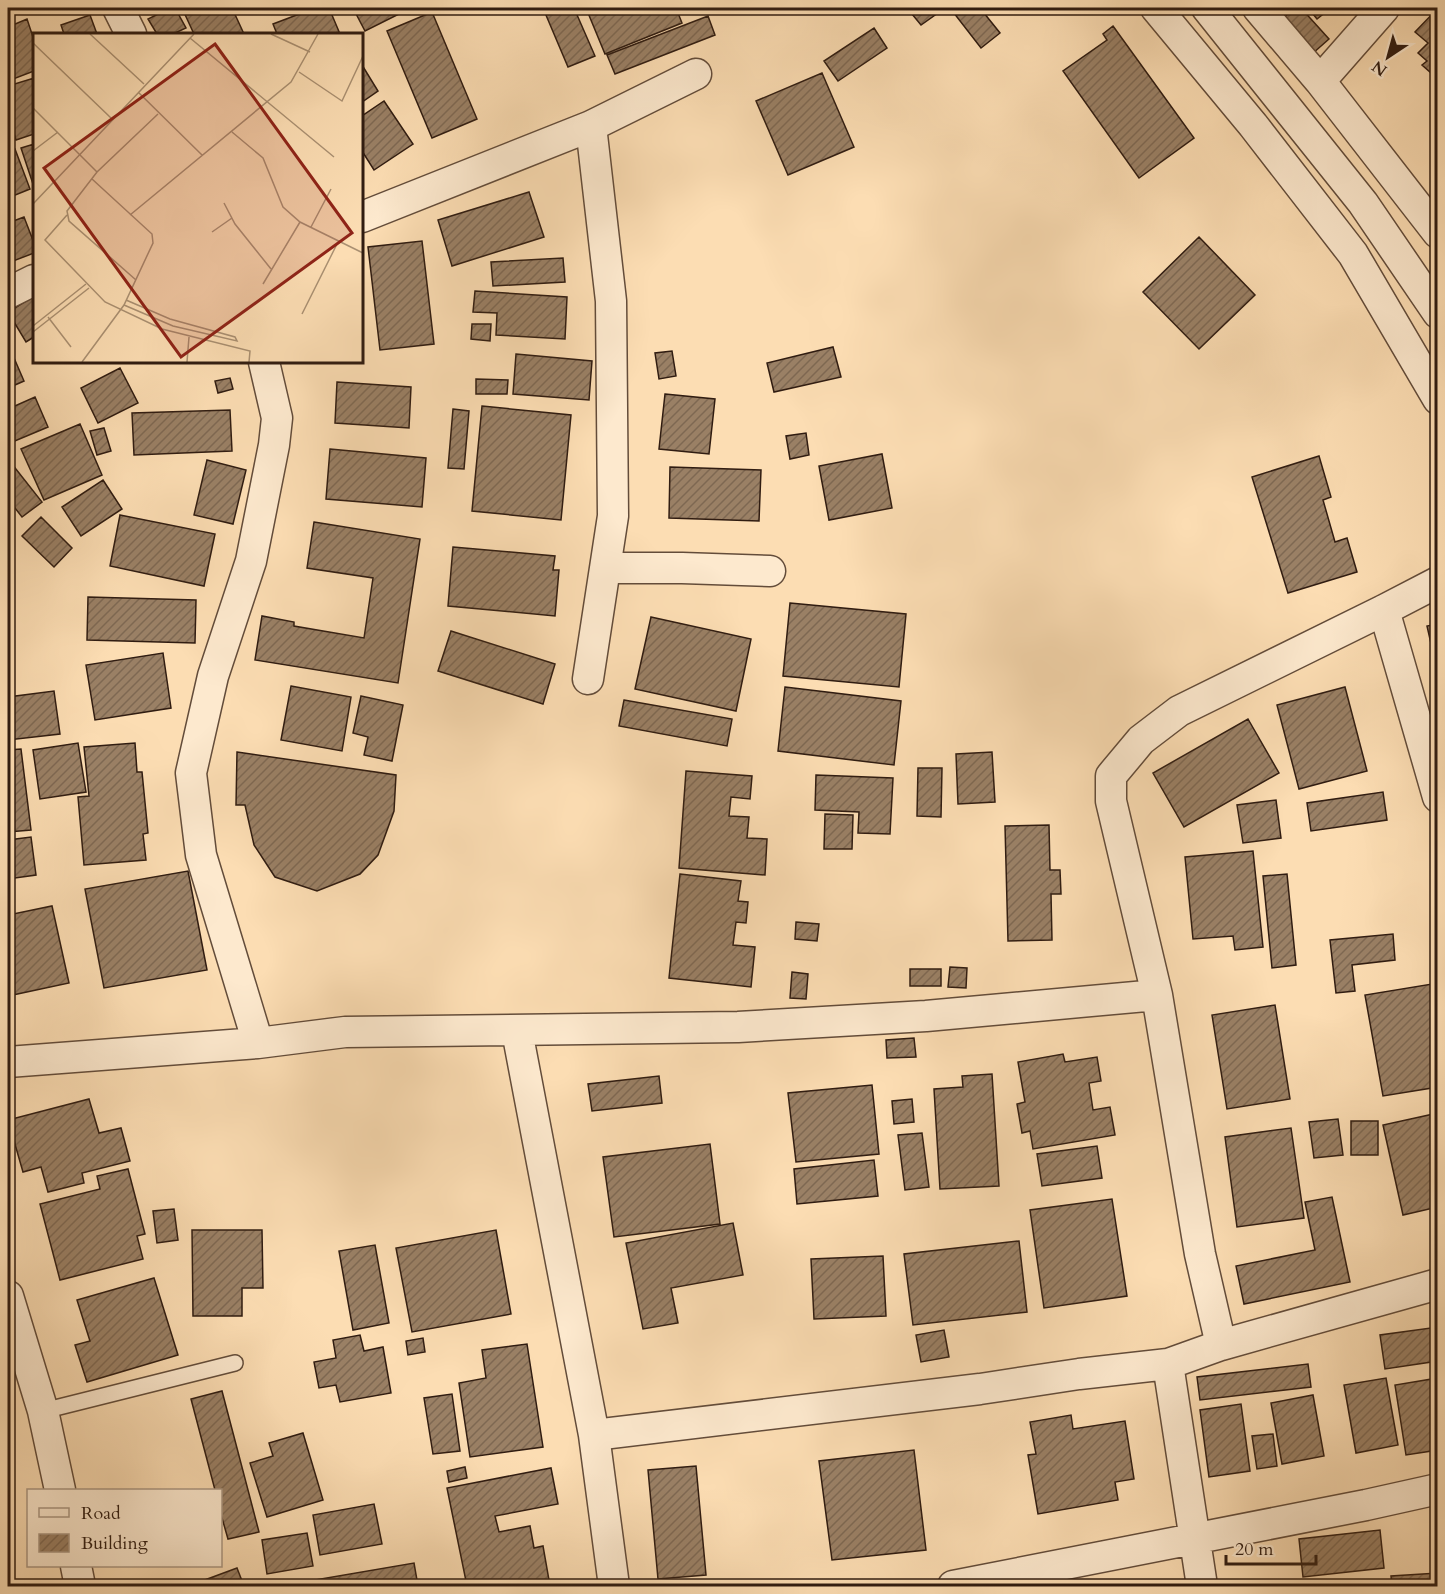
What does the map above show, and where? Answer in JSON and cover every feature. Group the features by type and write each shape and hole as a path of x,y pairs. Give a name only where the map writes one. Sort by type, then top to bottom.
{"street":[{"path":"118,8 130,33"},
{"path":"1156,8 1253,125 1353,254 1437,399"},
{"path":"1207,8 1364,203 1437,313"},
{"path":"1258,8 1320,81 1437,233"},
{"path":"1320,81 1384,8"},
{"path":"363,217 591,126 696,74"},
{"path":"588,679 613,516 611,301 591,126"},
{"path":"8,293 33,280"},
{"path":"258,1043 201,855 190,773 213,676 251,561 274,445 277,418 264,363"},
{"path":"605,568 770,571"},
{"path":"1221,1345 1200,1254 1157,995 1111,801 1111,776 1141,740 1179,711 1437,582"},
{"path":"1384,610 1437,797"},
{"path":"8,1062 258,1043 345,1032 749,1026 926,1016 1157,995"},
{"path":"517,1031 594,1435 614,1587"},
{"path":"594,1435 1168,1364 1221,1345 1437,1284"},
{"path":"8,1296 43,1411 60,1489"},
{"path":"1168,1364 1202,1587"},
{"path":"953,1587 1437,1489"},
{"path":"76,1567 80,1587"}],"lane":[{"path":"43,1411 235,1363"}],"building":[{"path":"170,8 175,8 186,28 175,33 156,33 148,19"},
{"path":"182,8 232,8 244,33 194,33"},
{"path":"315,8 329,8 340,33 277,33 273,24"},
{"path":"353,8 405,8 407,10 365,31"},
{"path":"543,8 574,8 595,56 568,67"},
{"path":"586,8 676,8 682,23 605,54"},
{"path":"907,8 945,8 921,25"},
{"path":"950,8 980,8 1000,33 981,48"},
{"path":"1295,8 1301,8 1329,39 1312,54 1282,19"},
{"path":"1308,8 1331,8 1317,19"},
{"path":"1438,8 1438,79 1422,65 1427,61 1418,53 1428,43 1415,32"},
{"path":"432,12 477,119 432,138 387,31"},
{"path":"90,15 97,33 64,33 61,25"},
{"path":"708,16 715,35 615,74 607,55"},
{"path":"27,19 33,37 33,71 8,81 8,27"},
{"path":"1113,26 1194,138 1139,178 1063,71 1107,40 1103,34"},
{"path":"874,28 887,48 838,81 824,61"},
{"path":"363,67 378,91 363,101"},
{"path":"822,73 854,147 788,175 756,101"},
{"path":"33,78 33,134 16,140 8,113 8,86"},
{"path":"384,101 413,144 374,170 363,153 363,115"},
{"path":"33,144 33,184 21,148"},
{"path":"15,149 30,189 8,198 8,152"},
{"path":"529,192 544,237 452,266 438,220"},
{"path":"24,217 33,240 33,253 8,263 8,223"},
{"path":"1199,237 1255,295 1199,349 1143,292"},
{"path":"422,241 434,344 380,350 368,247"},
{"path":"563,258 565,282 493,286 491,262"},
{"path":"475,291 567,297 565,339 496,335 497,313 473,312"},
{"path":"33,297 33,338 26,342 8,312"},
{"path":"472,324 491,324 490,341 471,339"},
{"path":"8,344 24,381 8,388"},
{"path":"833,347 841,377 774,392 767,363"},
{"path":"672,351 676,376 659,379 655,353"},
{"path":"516,354 592,361 589,400 513,394"},
{"path":"120,368 138,403 98,423 81,388"},
{"path":"230,378 233,389 218,393 215,381"},
{"path":"476,379 508,380 507,394 476,394"},
{"path":"337,382 411,387 409,428 335,423"},
{"path":"665,394 715,399 709,454 659,449"},
{"path":"35,397 48,427 10,443 8,409"},
{"path":"482,406 571,415 561,520 472,511"},
{"path":"453,409 469,411 464,469 448,468"},
{"path":"230,410 232,451 134,455 132,413"},
{"path":"80,424 102,475 44,500 21,449"},
{"path":"104,428 111,451 97,455 90,431"},
{"path":"806,433 809,455 790,459 786,436"},
{"path":"330,449 426,458 422,507 326,499"},
{"path":"882,454 892,508 829,520 819,466"},
{"path":"1319,456 1331,497 1323,500 1335,542 1347,538 1357,572 1288,593 1252,477"},
{"path":"8,459 42,502 22,517 8,499"},
{"path":"207,460 246,470 233,524 194,515"},
{"path":"670,467 761,470 759,521 669,518"},
{"path":"103,480 122,509 81,536 62,507"},
{"path":"120,515 215,534 204,586 110,566"},
{"path":"41,517 72,548 54,567 22,536"},
{"path":"314,522 420,539 398,683 255,660 262,616 294,622 294,626 364,638 373,578 307,568"},
{"path":"453,547 555,556 553,570 559,570 555,616 448,606"},
{"path":"88,597 196,600 195,643 87,640"},
{"path":"790,603 906,614 899,687 783,676"},
{"path":"651,617 751,639 736,711 635,689"},
{"path":"1438,624 1438,674 1427,626"},
{"path":"451,631 555,664 543,704 438,671"},
{"path":"163,653 171,708 95,720 86,665"},
{"path":"291,686 351,697 342,751 281,740"},
{"path":"785,687 901,701 894,765 778,751"},
{"path":"1345,687 1367,771 1299,789 1277,705"},
{"path":"54,691 60,734 8,740 8,697"},
{"path":"361,696 403,705 392,761 364,755 368,737 353,733"},
{"path":"624,700 732,719 727,746 619,726"},
{"path":"1248,719 1279,773 1184,827 1153,773"},
{"path":"78,743 86,792 40,799 33,750"},
{"path":"135,743 137,772 142,772 148,833 143,834 146,860 84,865 78,797 89,796 84,747"},
{"path":"21,749 31,830 8,832 8,750"},
{"path":"237,752 396,775 394,811 378,855 360,874 317,891 275,877 254,845 245,805 236,805"},
{"path":"992,752 995,802 958,804 956,754"},
{"path":"918,768 942,768 941,817 917,816"},
{"path":"686,771 752,776 750,799 731,797 729,816 749,817 747,838 767,839 765,875 679,868"},
{"path":"816,775 893,778 890,834 858,833 859,812 815,810"},
{"path":"1383,792 1387,820 1311,831 1307,803"},
{"path":"1276,800 1281,838 1243,843 1237,805"},
{"path":"825,814 853,815 852,849 824,849"},
{"path":"1049,825 1050,870 1060,870 1061,894 1051,894 1052,940 1008,941 1005,826"},
{"path":"31,837 36,875 8,879 8,840"},
{"path":"1253,851 1263,947 1235,950 1233,936 1193,939 1185,857"},
{"path":"188,871 207,970 104,988 85,889"},
{"path":"680,874 741,881 738,901 748,902 746,923 736,922 733,945 755,947 751,987 669,978"},
{"path":"1287,874 1296,965 1272,968 1263,876"},
{"path":"52,906 69,983 8,996 8,915"},
{"path":"796,922 819,924 817,941 795,939"},
{"path":"1393,934 1395,960 1352,965 1355,991 1336,993 1330,940"},
{"path":"950,967 967,968 966,988 948,987"},
{"path":"910,969 941,969 941,986 910,986"},
{"path":"792,972 808,974 806,999 790,998"},
{"path":"1432,984 1438,1015 1438,1087 1383,1096 1365,995"},
{"path":"1275,1005 1290,1099 1227,1109 1212,1015"},
{"path":"914,1038 916,1057 887,1058 886,1040"},
{"path":"1063,1054 1065,1062 1097,1057 1101,1081 1089,1083 1093,1110 1110,1107 1115,1135 1033,1149 1030,1131 1022,1133 1017,1104 1025,1102 1018,1062"},
{"path":"992,1074 999,1186 940,1189 934,1089 963,1087 962,1076"},
{"path":"659,1076 662,1103 592,1111 588,1084"},
{"path":"872,1085 879,1154 796,1162 788,1093"},
{"path":"89,1099 99,1133 121,1128 130,1161 82,1173 84,1183 48,1192 41,1167 23,1172 8,1120"},
{"path":"912,1099 914,1122 894,1124 892,1101"},
{"path":"1438,1113 1438,1207 1403,1215 1383,1125"},
{"path":"1338,1119 1343,1155 1314,1158 1309,1122"},
{"path":"1351,1121 1378,1121 1378,1155 1351,1155"},
{"path":"1291,1128 1304,1218 1237,1227 1225,1137"},
{"path":"922,1133 929,1187 905,1190 898,1135"},
{"path":"710,1144 720,1224 614,1237 603,1157"},
{"path":"1097,1146 1102,1178 1042,1186 1037,1154"},
{"path":"874,1160 878,1196 797,1204 794,1169"},
{"path":"128,1169 145,1234 137,1236 143,1259 60,1280 40,1204 100,1189 97,1176"},
{"path":"1332,1197 1350,1282 1244,1304 1236,1266 1315,1250 1305,1202"},
{"path":"1112,1199 1127,1296 1044,1308 1030,1210"},
{"path":"174,1209 178,1240 157,1243 153,1211"},
{"path":"733,1223 743,1275 671,1288 678,1323 643,1329 626,1243"},
{"path":"192,1230 262,1230 263,1288 242,1288 242,1316 193,1316"},
{"path":"496,1230 511,1314 412,1332 396,1248"},
{"path":"1019,1241 1027,1312 913,1325 904,1254"},
{"path":"375,1245 389,1323 353,1330 339,1251"},
{"path":"883,1256 886,1316 814,1319 811,1259"},
{"path":"154,1278 178,1355 87,1382 75,1345 90,1341 77,1300"},
{"path":"1438,1327 1438,1361 1385,1369 1380,1335"},
{"path":"944,1330 949,1357 921,1362 916,1335"},
{"path":"360,1335 364,1351 383,1347 391,1393 340,1402 336,1385 319,1388 314,1362 336,1358 333,1340"},
{"path":"423,1338 425,1352 408,1355 406,1341"},
{"path":"527,1344 543,1447 470,1457 459,1383 486,1378 482,1350"},
{"path":"1308,1364 1311,1387 1200,1400 1197,1377"},
{"path":"1386,1378 1398,1445 1356,1453 1344,1385"},
{"path":"1438,1378 1438,1450 1406,1455 1395,1385"},
{"path":"222,1391 259,1532 228,1539 222,1518 222,1489 215,1489 191,1399"},
{"path":"452,1394 460,1451 433,1454 424,1398"},
{"path":"1313,1395 1324,1456 1282,1464 1271,1403"},
{"path":"1241,1404 1250,1471 1209,1477 1200,1410"},
{"path":"1071,1415 1073,1429 1125,1421 1134,1479 1115,1482 1118,1500 1038,1514 1028,1455 1036,1454 1030,1422"},
{"path":"303,1433 323,1500 267,1517 250,1463 273,1456 269,1443"},
{"path":"1273,1434 1277,1466 1257,1469 1252,1436"},
{"path":"914,1450 926,1550 832,1560 819,1461"},
{"path":"696,1466 706,1575 658,1579 648,1470"},
{"path":"465,1467 467,1478 449,1482 447,1471"},
{"path":"551,1468 558,1504 495,1516 499,1532 530,1526 534,1548 543,1546 549,1580 541,1581 541,1586 467,1586 447,1488"},
{"path":"374,1504 382,1544 320,1555 313,1515"},
{"path":"1380,1530 1384,1568 1303,1577 1299,1539"},
{"path":"307,1533 313,1566 267,1574 262,1540"},
{"path":"414,1563 418,1586 280,1586"},
{"path":"237,1568 244,1586 204,1586 202,1581"},
{"path":"1438,1573 1438,1586 1392,1586 1391,1576"},
{"path":"1353,1580 1353,1586 1257,1586 1257,1585"}]}
